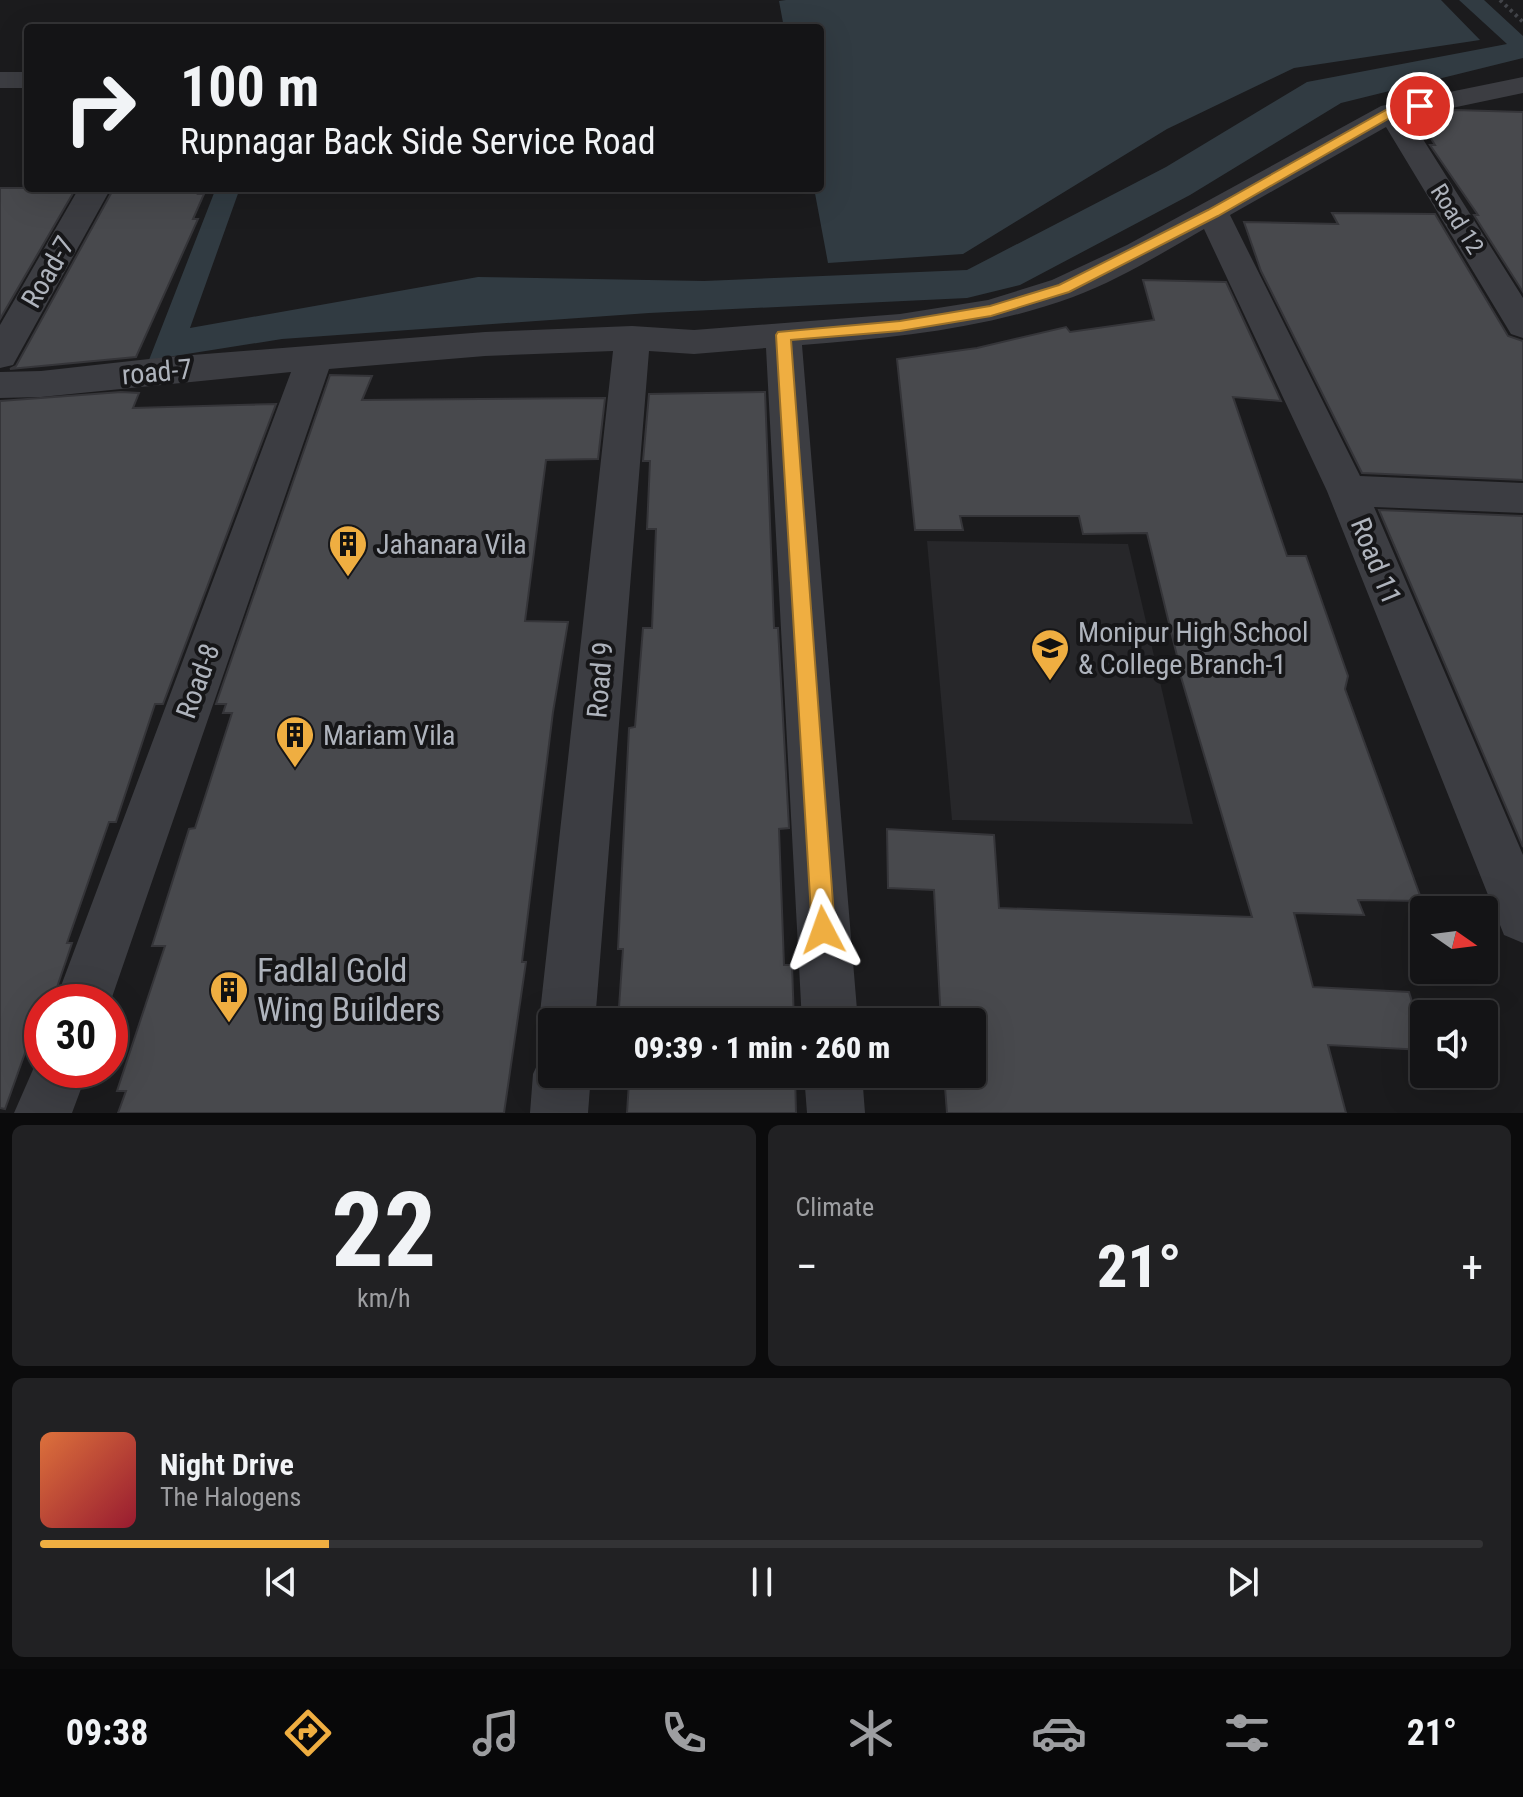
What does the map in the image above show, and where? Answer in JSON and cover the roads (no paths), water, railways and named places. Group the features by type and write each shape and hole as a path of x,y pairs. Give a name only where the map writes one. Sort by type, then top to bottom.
{"street":[{"path":"0,80 24,80"},
{"name":"road-7","path":"0,385 41,384 167,370 485,344 632,338 694,342 900,326 991,311 1064,288 1213,213 1391,112 1523,85"},
{"name":"Road 12","path":"1391,112 1523,326"},
{"name":"Road-7","path":"0,356 93,192"},
{"name":"Road 11","path":"1213,213 1347,491 1523,917"},
{"path":"783,335 829,1008"},
{"name":"Road 9","path":"568,1008 632,338"},
{"name":"Road-8","path":"89,984 314,360"},
{"path":"1347,491 1523,498"},
{"path":"43,1113 52,1088"},
{"path":"559,1113 561,1088"},
{"path":"834,1088 836,1113"}],"place":[{"name":"Jahanara Vila","path":"348,578"},
{"name":"Monipur High School & College Branch-1","path":"1050,682"},
{"name":"Mariam Vila","path":"295,769"},
{"name":"Fadlal Gold Wing Builders","path":"229,1024"}]}
